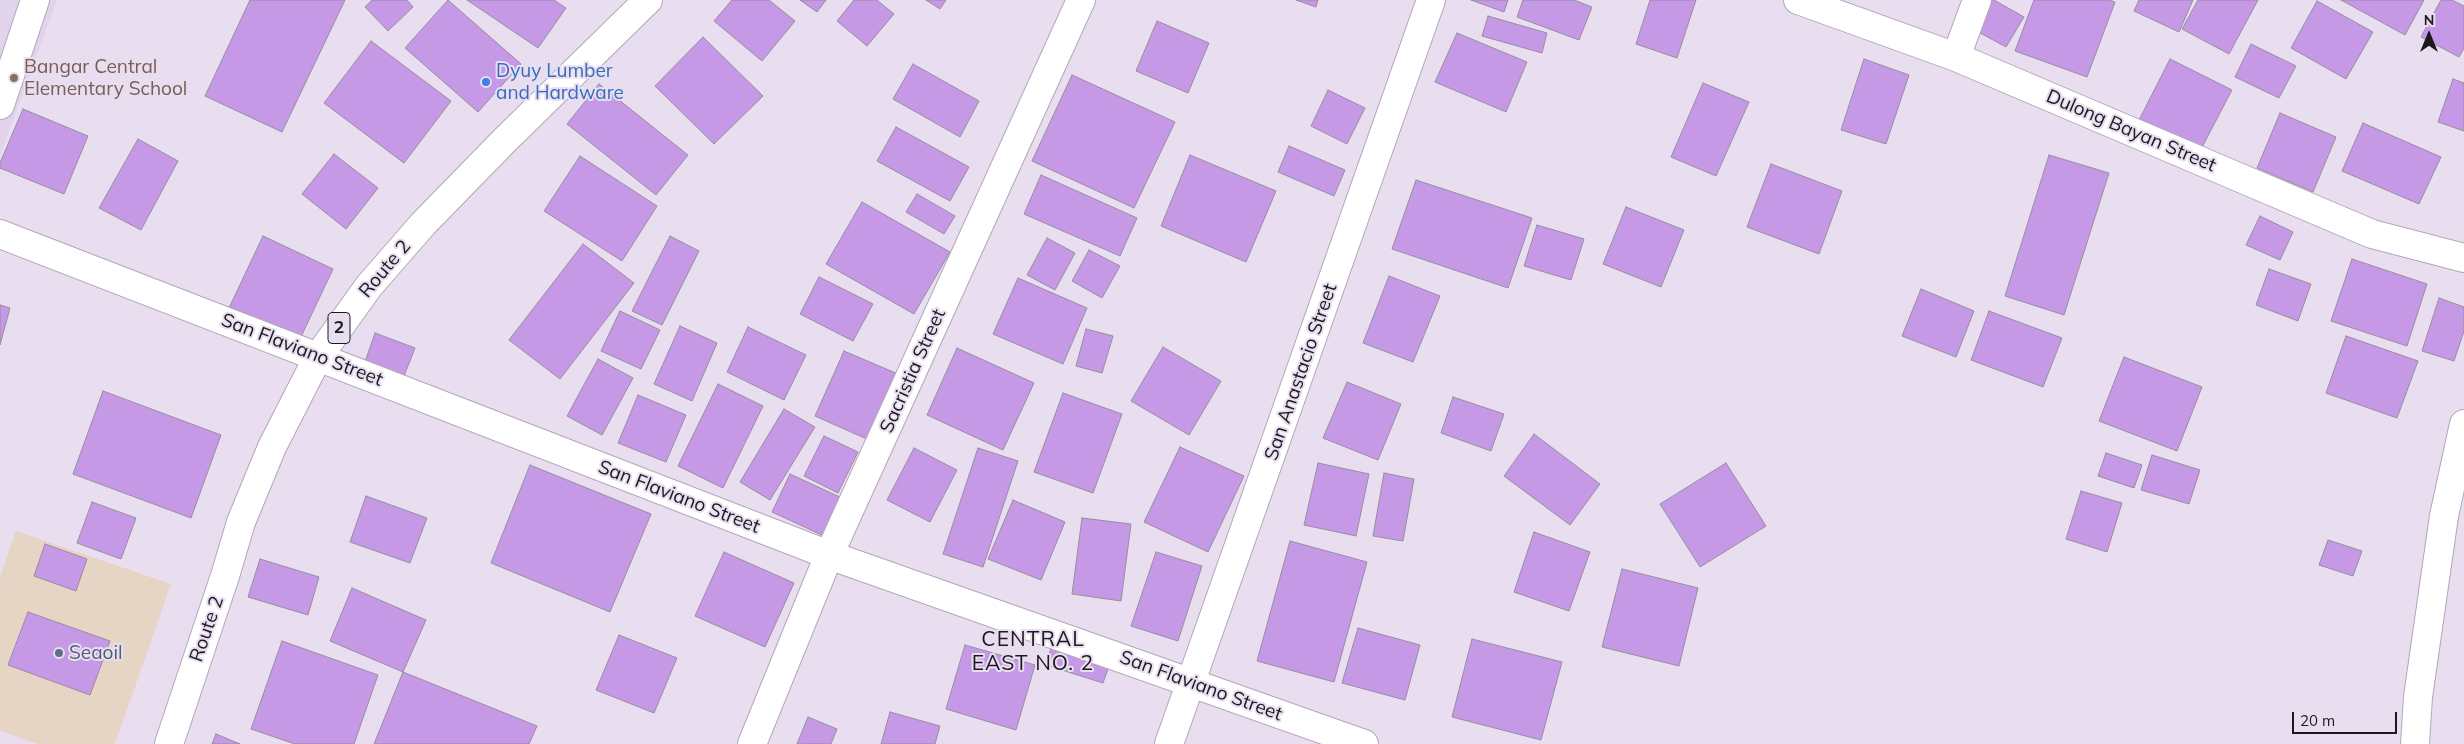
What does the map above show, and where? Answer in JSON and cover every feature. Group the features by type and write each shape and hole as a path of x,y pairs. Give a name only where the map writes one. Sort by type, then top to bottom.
{"main road":[{"path":"0,105 35,0"},
{"name":"Sacristia Street","path":"752,744 829,555 1081,0"},
{"name":"San Anastacio Street","path":"1169,744 1431,0"},
{"name":"Dulong Bayan Street","path":"1798,0 1956,57 2372,234 2464,258"},
{"path":"1956,57 1977,0"},
{"name":"Route 2","path":"169,744 241,522 272,447 318,356 369,286 424,224 641,2"},
{"name":"San Flaviano Street","path":"0,234 829,555 1364,744"},
{"path":"2415,744 2418,697 2444,516 2464,424"}],"shaded area":[{"name":"Bangar Central Elementary School","path":"0,0 57,0 0,156"},
{"path":"16,531 171,584 115,744 38,744 0,731 0,577"}],"building":[{"path":"250,0 345,0 282,132 205,96"},
{"path":"372,0 407,0 413,7 388,31 365,7"},
{"path":"448,0 521,64 478,112 405,48"},
{"path":"467,0 554,0 566,8 538,48"},
{"path":"732,0 769,0 795,21 762,61 714,21"},
{"path":"800,0 826,0 817,12"},
{"path":"854,0 877,0 894,14 867,46 837,21"},
{"path":"926,0 946,0 940,9"},
{"path":"1296,0 1318,0 1316,7"},
{"path":"1471,0 1508,0 1504,12"},
{"path":"1523,0 1574,0 1592,7 1579,40 1517,17"},
{"path":"1650,0 1696,0 1677,58 1636,44"},
{"path":"1989,0 1994,0 2024,17 2006,47 1973,29"},
{"path":"2034,0 2109,0 2115,2 2087,77 2015,51"},
{"path":"2139,0 2193,0 2179,32 2134,11"},
{"path":"2198,0 2258,0 2229,54 2182,29"},
{"path":"2341,0 2424,0 2405,35"},
{"path":"2441,0 2452,0 2464,6 2464,48 2459,57 2421,37"},
{"path":"2317,1 2373,32 2346,79 2291,48"},
{"path":"1488,16 1547,33 1542,53 1482,36"},
{"path":"1157,21 1209,43 1188,93 1136,71"},
{"path":"1457,33 1527,62 1506,112 1435,82"},
{"path":"703,37 763,96 714,144 655,86"},
{"path":"371,41 451,101 404,163 324,103"},
{"path":"2251,44 2296,66 2279,98 2235,77"},
{"path":"1864,59 1909,75 1886,144 1841,130"},
{"path":"2170,59 2232,90 2198,155 2137,124"},
{"path":"913,64 979,101 960,137 893,99"},
{"path":"1072,75 1175,122 1134,208 1032,161"},
{"path":"2453,79 2464,83 2464,131 2438,122"},
{"path":"1703,83 1749,102 1716,176 1671,157"},
{"path":"599,84 688,155 656,195 567,124"},
{"path":"1328,90 1365,108 1347,144 1311,126"},
{"path":"23,109 88,136 64,194 0,168 0,163"},
{"path":"2280,113 2336,137 2313,192 2257,168"},
{"path":"2363,123 2441,157 2419,204 2342,171"},
{"path":"896,127 969,167 950,201 877,161"},
{"path":"138,139 178,161 141,230 99,208"},
{"path":"1289,146 1345,170 1334,196 1278,172"},
{"path":"334,154 378,188 346,229 302,194"},
{"path":"1190,155 1276,191 1246,262 1161,226"},
{"path":"2049,155 2109,173 2064,315 2005,296"},
{"path":"580,156 657,206 622,261 544,211"},
{"path":"1771,164 1842,191 1819,254 1747,227"},
{"path":"1041,175 1137,218 1120,256 1024,214"},
{"path":"1416,180 1532,218 1508,288 1392,249"},
{"path":"917,194 955,216 944,234 906,212"},
{"path":"862,202 950,252 914,314 826,264"},
{"path":"1626,207 1684,230 1661,287 1603,264"},
{"path":"2260,216 2293,232 2280,260 2246,245"},
{"path":"1537,225 1584,239 1571,280 1524,266"},
{"path":"263,236 333,269 299,341 229,308"},
{"path":"670,236 699,251 662,325 632,311"},
{"path":"1047,238 1075,253 1055,290 1027,275"},
{"path":"583,244 634,283 560,379 509,340"},
{"path":"1089,250 1120,266 1102,298 1072,281"},
{"path":"2352,259 2427,284 2407,346 2331,321"},
{"path":"2269,269 2311,284 2298,321 2256,305"},
{"path":"1389,276 1440,296 1413,362 1363,343"},
{"path":"819,277 873,304 853,341 800,314"},
{"path":"1018,278 1087,308 1063,364 993,334"},
{"path":"1921,289 1974,311 1956,357 1902,336"},
{"path":"2439,298 2464,307 2464,331 2454,361 2422,351"},
{"path":"0,305 10,308 0,345"},
{"path":"620,311 660,330 641,369 601,351"},
{"path":"1989,311 2062,338 2043,387 1971,360"},
{"path":"680,326 717,343 692,401 654,384"},
{"path":"748,327 806,355 784,400 727,372"},
{"path":"1086,329 1113,336 1102,373 1076,366"},
{"path":"375,333 415,348 404,376 365,362"},
{"path":"2346,336 2418,361 2397,418 2326,393"},
{"path":"1163,347 1221,381 1189,435 1131,401"},
{"path":"957,348 1034,383 1003,450 927,415"},
{"path":"844,351 898,374 869,440 815,416"},
{"path":"2124,357 2202,387 2177,451 2099,421"},
{"path":"598,359 633,378 602,435 567,416"},
{"path":"1347,382 1401,404 1378,460 1323,438"},
{"path":"718,384 763,406 723,488 678,466"},
{"path":"103,391 221,435 191,518 73,474"},
{"path":"1063,393 1122,414 1093,493 1034,472"},
{"path":"638,395 686,415 666,462 618,443"},
{"path":"1453,397 1504,414 1491,451 1441,433"},
{"path":"784,409 815,427 770,500 740,482"},
{"path":"1534,434 1600,484 1570,525 1504,476"},
{"path":"824,436 858,452 838,493 804,476"},
{"path":"1180,447 1244,476 1208,552 1144,522"},
{"path":"914,448 957,470 930,522 887,500"},
{"path":"978,448 1018,461 983,567 943,554"},
{"path":"2106,453 2142,465 2134,488 2098,476"},
{"path":"2152,455 2200,470 2189,504 2141,490"},
{"path":"1318,463 1369,474 1356,536 1304,525"},
{"path":"1726,463 1766,526 1700,567 1660,504"},
{"path":"530,465 651,514 610,612 491,563"},
{"path":"1384,473 1414,479 1403,541 1373,536"},
{"path":"790,474 842,498 824,536 772,512"},
{"path":"2081,491 2122,503 2107,552 2066,539"},
{"path":"366,496 427,518 410,563 350,542"},
{"path":"1013,500 1065,522 1041,580 988,559"},
{"path":"92,502 136,518 121,559 77,543"},
{"path":"1082,518 1131,524 1121,601 1072,594"},
{"path":"1534,532 1590,552 1569,611 1514,592"},
{"path":"2328,540 2362,551 2353,576 2319,565"},
{"path":"1290,541 1367,562 1334,682 1257,661"},
{"path":"45,544 87,559 76,591 34,576"},
{"path":"724,552 794,583 765,647 695,616"},
{"path":"1156,552 1202,566 1178,641 1131,626"},
{"path":"260,559 319,577 308,615 248,597"},
{"path":"1622,569 1698,588 1679,666 1602,647"},
{"path":"352,588 426,620 403,672 330,641"},
{"name":"Seaoil","path":"28,612 110,641 90,695 8,665"},
{"path":"1358,628 1420,645 1405,700 1342,683"},
{"path":"619,635 677,658 654,713 596,690"},
{"path":"1472,639 1562,662 1541,740 1452,717"},
{"path":"282,641 378,675 354,744 295,744 251,729"},
{"path":"965,645 1035,665 1016,730 946,709"},
{"path":"1051,648 1109,666 1103,683 1046,665"},
{"path":"403,672 537,726 529,744 374,744"},
{"path":"890,712 940,726 935,744 881,744"},
{"path":"808,717 837,729 831,744 797,744"},
{"path":"216,734 240,744 212,744"}],"place":[{"name":"Bangar Central Elementary School","path":"14,78"},
{"name":"Dyuy Lumber and Hardware","path":"486,82"},
{"name":"Seaoil","path":"59,653"}],"district":[{"name":"CENTRAL EAST NO. 2","path":"1033,652"}]}
